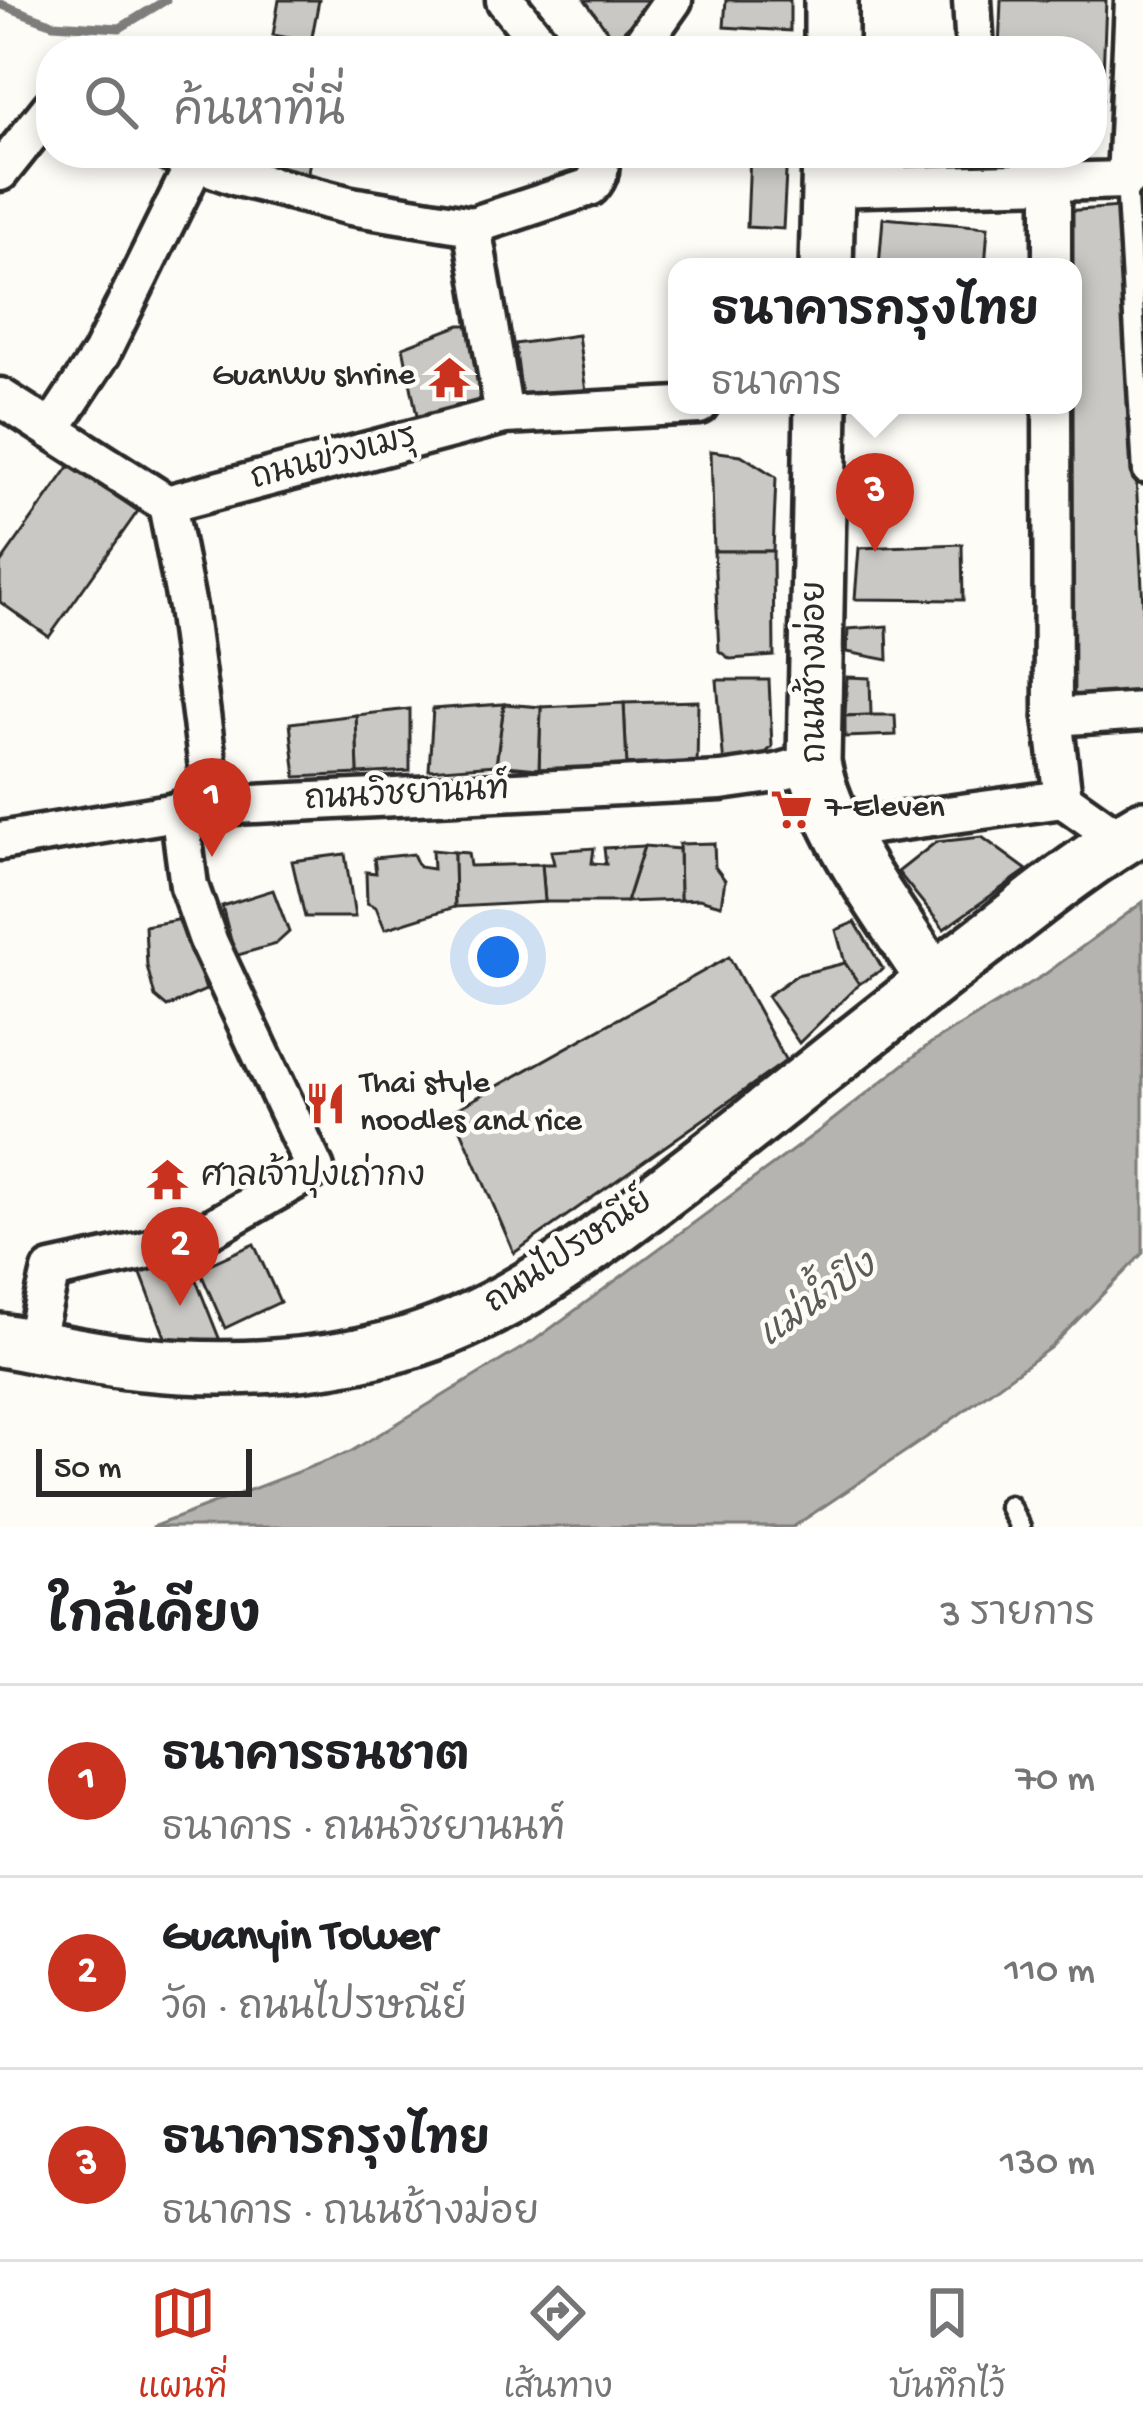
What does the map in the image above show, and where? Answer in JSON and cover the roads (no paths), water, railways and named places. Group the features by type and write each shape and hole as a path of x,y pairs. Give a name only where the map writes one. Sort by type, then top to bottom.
{"street":[{"path":"505,0 534,36"},
{"path":"648,36 673,0"},
{"path":"831,0 831,36"},
{"path":"972,0 974,36"},
{"path":"826,258 829,171 982,169 1052,183 1126,180 1134,0"},
{"path":"0,172 36,127"},
{"path":"50,430 101,354 179,168"},
{"path":"212,168 351,206 472,226 590,187 600,168"},
{"path":"1052,183 1052,258"},
{"path":"472,226 504,416"},
{"path":"0,397 166,504 188,608 196,808 189,886 209,943 315,1169 214,1227 143,1250 51,1271 16,1343"},
{"name":"ถนนข่วงเมรุ","path":"166,504 504,416 668,407"},
{"name":"ถนนช้างม่อย","path":"821,414 814,762 838,830 933,980"},
{"path":"1052,414 1052,717 1063,799"},
{"path":"1052,717 1143,711"},
{"name":"ถนนวิชยานนท์","path":"0,841 196,808 721,781 814,762"},
{"path":"838,830 1063,799 1132,834 933,980"},
{"name":"ถนนไปรษณีย์","path":"16,1343 140,1364 247,1367 388,1348 460,1325 545,1279 619,1226 933,980"}],"lane":[{"path":"1126,180 1143,472"},
{"path":"1009,1506 1020,1527"}],"water":[{"name":"แม่น้ำปิง","path":"1143,902 1143,1253 1051,1347 793,1527 152,1527 350,1452 535,1340 931,1043 1044,975"}],"waterway":[{"path":"0,4 53,24 120,28 166,0"}],"place":[{"name":"GuanWu shrine","path":"449,377"},
{"name":"ธนาคารกรุงไทย","path":"875,552"},
{"name":"7-Eleven","path":"791,809"},
{"name":"ธนาคารธนชาต","path":"212,857"},
{"name":"Thai style noodles and rice","path":"326,1104"},
{"name":"ศาลเจ้าปุงเถ่ากง","path":"167,1179"},
{"name":"Guanyin Tower","path":"180,1306"}]}
